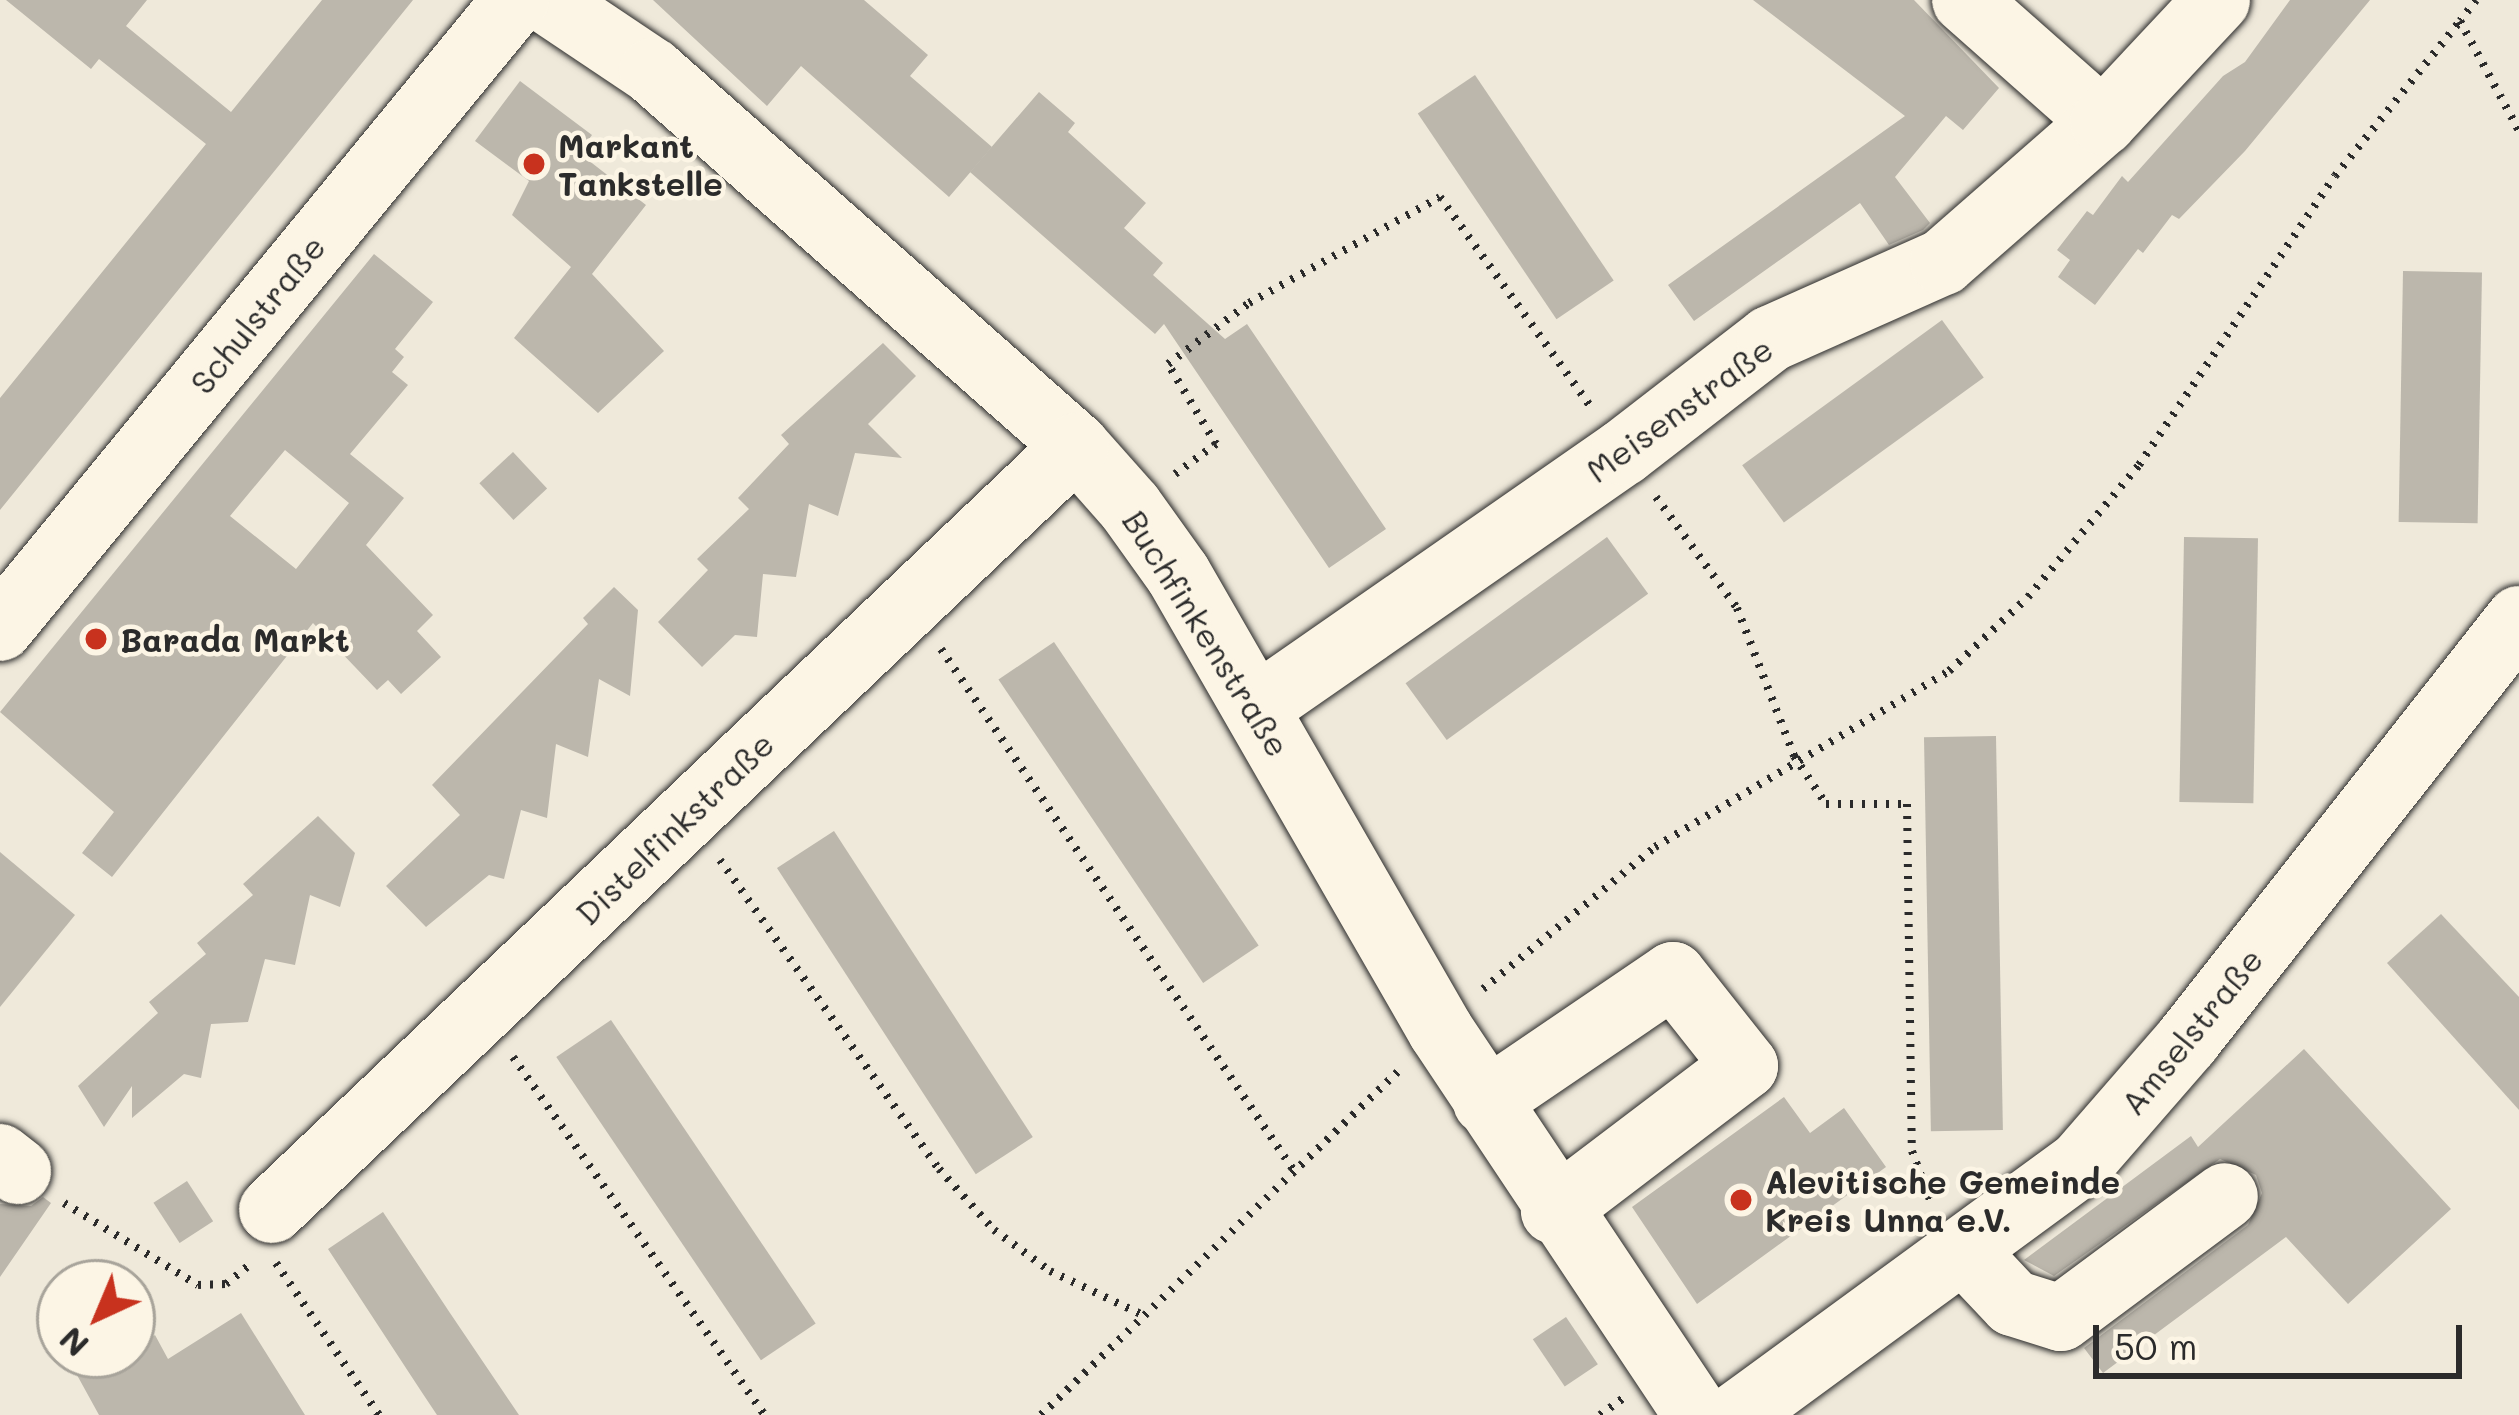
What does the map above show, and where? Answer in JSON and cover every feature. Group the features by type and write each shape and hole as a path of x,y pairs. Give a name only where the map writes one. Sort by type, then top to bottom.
{"street":[{"name":"Schulstraße","path":"0,628 516,0"},
{"name":"Buchfinkenstraße","path":"546,0 652,71 1076,446 1130,507 1257,707 1441,1031 1555,1211 1696,1415"},
{"path":"1965,0 2104,122"},
{"name":"Meisenstraße","path":"1257,707 1624,452 1770,339 1943,262 2104,122 2217,0"},
{"name":"Distelfinkstraße","path":"272,1210 1076,446"},
{"name":"Amselstraße","path":"1737,1415 2081,1163 2187,1041 2519,619"},
{"path":"1486,1102 1673,975 1745,1066 1555,1211"},
{"path":"1963,1250 2013,1303 2061,1318 2225,1196"}],"path":[{"path":"1041,1415 1521,951 1655,847 1800,765 1949,671 2082,540 2335,176 2476,0"},
{"path":"2460,21 2519,131"},
{"path":"1130,507 1216,444 1168,364 1249,303 1440,197 1737,608 1800,765 1826,804 1907,804 1912,1151 1932,1206 1963,1250"},
{"path":"910,603 1294,1171"},
{"path":"688,815 939,1169 994,1230 1050,1270 1144,1315"},
{"path":"481,1012 764,1415"},
{"path":"9,1164 197,1285 226,1284 268,1250 380,1415"}],"building":[{"path":"6,0 147,0 126,26 231,112 322,0 413,0 0,510 0,398 206,144 99,59 91,69"},
{"path":"653,0 864,0 928,55 910,76 992,147 949,197 801,66 767,106"},
{"path":"1753,0 1914,0 1999,88 1963,130 1946,116 1895,177 1930,223 1923,230 1889,245 1860,203 1694,321 1668,285 1905,116"},
{"path":"2290,0 2370,0 2245,151 2179,219 2172,215 2143,253 2138,249 2095,305 2058,277 2070,260 2057,250 2087,211 2093,215 2122,176 2128,182 2223,76 2245,62"},
{"path":"1475,75 1614,281 1556,319 1418,114"},
{"path":"520,81 592,135 579,153 646,205 592,274 664,351 598,413 514,338 571,267 512,215 529,181 475,141"},
{"path":"1039,92 1075,123 1068,132 1146,203 1124,228 1163,263 1153,275 1225,339 1247,324 1386,529 1329,568 1164,324 1155,334 970,172"},
{"path":"374,254 433,302 395,349 404,357 392,372 408,385 350,454 404,498 366,545 433,615 417,631 441,657 401,694 388,680 377,690 313,623 112,877 82,853 114,812 0,712","holes":["285,450 349,503 296,569 230,516"]},
{"path":"2403,271 2482,272 2478,523 2399,522"},
{"path":"1942,320 1984,377 1784,523 1742,465"},
{"path":"883,343 916,376 868,424 902,458 855,453 838,516 809,504 796,577 763,574 757,637 735,635 702,667 658,622 708,570 697,559 749,509 738,498 789,444 781,435"},
{"path":"513,452 547,489 513,520 479,483"},
{"path":"1607,537 1648,594 1447,740 1406,683"},
{"path":"2184,537 2258,538 2253,803 2179,802"},
{"path":"614,587 638,610 630,696 599,679 588,757 556,744 547,818 521,810 504,879 489,875 426,927 386,886 460,815 432,785 588,624 583,618"},
{"path":"1054,642 1259,945 1203,983 998,679"},
{"path":"1996,736 2003,1130 1931,1131 1924,737"},
{"path":"318,816 355,853 340,907 310,895 295,965 265,959 248,1022 211,1024 201,1078 184,1074 132,1118 132,1086 104,1127 78,1086 158,1013 149,1002 206,954 197,943 253,895 243,884"},
{"path":"834,831 1033,1137 976,1174 777,868"},
{"path":"0,852 75,915 0,1007"},
{"path":"2441,914 2519,997 2519,1110 2387,963"},
{"path":"611,1020 816,1323 761,1360 556,1057"},
{"path":"2304,1049 2451,1209 2348,1304 2286,1237 2103,1373 2084,1348 2248,1225 2262,1193 2256,1175 2220,1159 2054,1276 2024,1260 2191,1136 2198,1147"},
{"name":"Alevitische Gemeinde Kreis Unna e.V.","path":"1784,1097 1810,1133 1844,1108 1886,1167 1697,1304 1632,1207"},
{"path":"187,1181 213,1221 180,1243 153,1203"},
{"path":"43,1197 51,1203 0,1277 0,1204 31,1206"},
{"path":"383,1212 519,1415 437,1415 328,1249"},
{"path":"241,1313 305,1415 99,1415 79,1379 156,1379 156,1337 168,1359"},
{"path":"1566,1317 1598,1364 1565,1387 1533,1339"}],"place":[{"name":"Markant Tankstelle","path":"534,164"},
{"name":"Barada Markt","path":"96,639"},
{"name":"Alevitische Gemeinde Kreis Unna e.V.","path":"1741,1200"}]}
